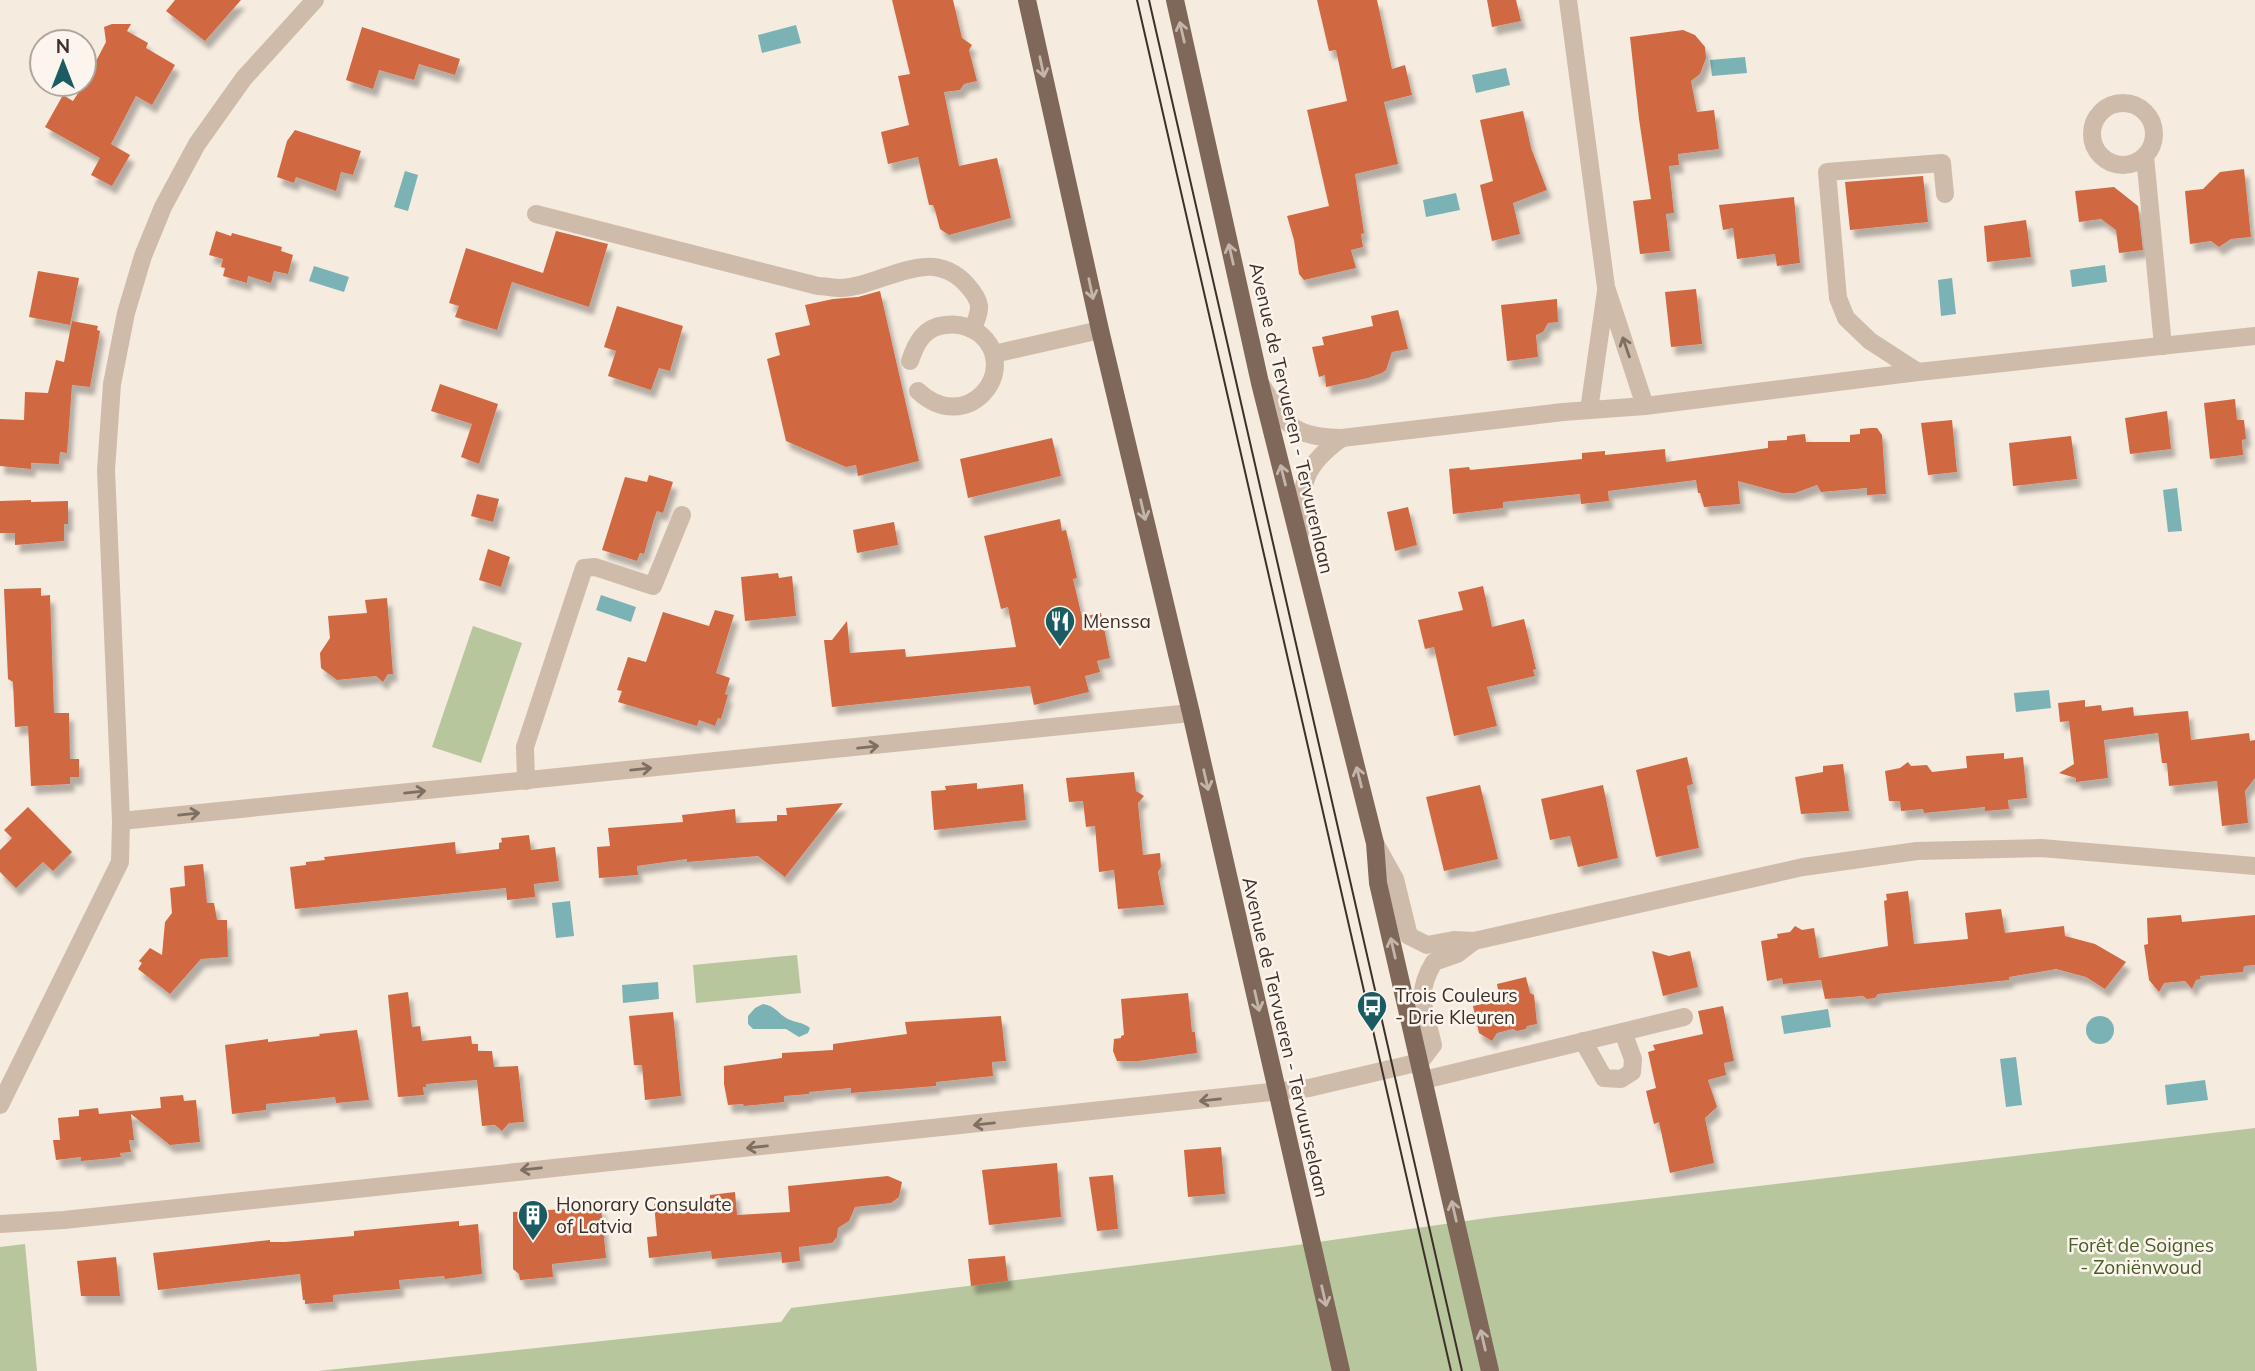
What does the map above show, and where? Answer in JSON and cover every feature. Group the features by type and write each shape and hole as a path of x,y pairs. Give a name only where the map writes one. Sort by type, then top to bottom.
{"main road":[{"path":"1027,0 1100,330 1191,713"},
{"name":"Avenue de Tervueren - Tervurenlaan","path":"1175,0 1260,383 1376,843"},
{"name":"Avenue de Tervueren - Tervuurselaan","path":"1191,713 1341,1371"},
{"path":"1376,843 1378,883 1490,1371"}],"street":[{"path":"0,1105 120,862 121,821 106,470 112,384 126,313 143,256 163,207 197,144 244,78 314,0"},
{"path":"1568,0 1606,287 1645,406"},
{"path":"2145,156 2163,346"},
{"path":"1918,372 1870,341 1846,318 1838,298 1827,172 1942,163 1945,194"},
{"path":"536,214 818,286 841,288 914,268 935,266 953,273 978,299 980,309 973,329"},
{"path":"1590,410 1606,287"},
{"path":"910,361 916,344 925,332 939,325 956,323 973,329 985,339 994,354 995,368 988,388 978,399 965,406 946,407 929,401 918,391"},
{"path":"994,354 1100,330"},
{"path":"1260,383 1283,419 1299,432 1318,437 1342,438 2255,336"},
{"path":"1300,541 1301,492 1306,475 1317,459 1342,438"},
{"path":"526,781 524,747 584,568 594,567 653,586 682,515"},
{"path":"121,821 1191,713"},
{"path":"1376,843 1395,879 1409,936 1427,945 1454,940 1474,941 1803,867 1917,851 2041,848 2255,866"},
{"path":"0,1224 64,1220 585,1163 953,1128 1309,1088 1420,1062 1433,1045 1421,994 1426,975 1434,962 1457,954 1474,941"},
{"path":"1424,1080 1684,1017"},
{"path":"1583,1041 1604,1077 1621,1079 1632,1072 1633,1059 1623,1032"}],"green space":[{"path":"473,626 522,643 481,763 432,747"},
{"path":"797,955 801,993 696,1003 693,965"},
{"name":"Forêt de Soignes - Zoniënwoud","path":"2255,1128 2255,1371 318,1371 781,1322 791,1308 1283,1247 1494,1217"},
{"path":"25,1244 37,1371 0,1371 0,1247"}],"water":[{"path":"796,25 801,43 762,53 758,35"},
{"path":"1745,57 1747,73 1712,76 1710,60"},
{"path":"1506,68 1510,85 1476,93 1472,75"},
{"path":"405,171 418,175 408,211 394,207"},
{"path":"1456,193 1460,210 1426,217 1423,200"},
{"path":"2105,265 2107,282 2072,287 2070,270"},
{"path":"314,266 349,277 344,292 309,281"},
{"path":"1952,278 1956,314 1941,316 1938,280"},
{"path":"2177,488 2182,531 2168,532 2163,490"},
{"path":"601,595 636,607 631,622 596,610"},
{"path":"2049,690 2051,708 2016,712 2014,693"},
{"path":"570,901 574,936 556,938 552,903"},
{"path":"658,982 659,999 623,1003 622,985"},
{"path":"763,1004 771,1006 788,1019 807,1026 810,1028 808,1033 799,1037 786,1029 753,1029 748,1024 748,1016"},
{"path":"1828,1009 1831,1027 1784,1034 1781,1016"},
{"path":"2100,1016 2110,1020 2114,1030 2110,1040 2100,1044 2090,1040 2086,1030 2090,1020"},
{"path":"2016,1057 2022,1105 2006,1107 2000,1059"},
{"path":"2205,1080 2208,1100 2167,1105 2165,1085"}],"building":[{"path":"175,0 241,0 205,41 166,11"},
{"path":"892,0 953,0 962,38 972,45 969,50 977,81 964,84 960,90 944,92 959,166 997,158 1011,218 949,235 940,229 933,205 929,205 918,157 888,164 881,132 909,125 898,76 910,74"},
{"path":"1317,0 1377,0 1392,69 1405,65 1412,95 1384,102 1398,164 1355,174 1364,233 1361,234 1363,247 1351,250 1356,268 1304,280 1299,274 1287,216 1329,206 1307,110 1347,101 1336,50 1329,51"},
{"path":"1487,0 1516,0 1521,21 1492,27"},
{"path":"131,24 127,31 148,43 146,48 175,65 152,105 136,96 111,144 130,155 112,186 91,175 100,158 45,127 61,98 73,101 75,98 98,98 98,57 106,42 104,27"},
{"path":"362,27 460,59 455,75 419,64 414,80 379,70 373,89 346,80"},
{"path":"1683,30 1695,35 1705,47 1706,58 1700,74 1691,81 1697,112 1714,110 1719,149 1678,154 1679,165 1669,166 1674,213 1666,214 1670,251 1640,254 1633,201 1651,199 1630,37"},
{"path":"1523,111 1531,148 1547,190 1513,203 1520,234 1492,241 1480,185 1493,181 1480,120"},
{"path":"295,130 361,151 353,175 341,172 336,191 296,177 294,183 277,177 287,141"},
{"path":"2244,169 2251,237 2231,239 2219,247 2211,241 2190,244 2185,191 2203,189 2220,172"},
{"path":"1923,176 1928,222 1850,230 1845,182"},
{"path":"2114,187 2138,206 2143,250 2119,253 2116,230 2101,219 2079,222 2075,191"},
{"path":"1794,197 1800,263 1777,266 1775,254 1737,259 1733,228 1723,230 1719,205"},
{"path":"2026,220 2031,257 1987,262 1984,226"},
{"path":"216,231 282,247 281,251 293,255 288,274 274,271 271,283 248,276 247,283 223,276 223,259 209,255"},
{"path":"556,231 608,244 589,307 512,282 497,330 455,317 459,306 449,303 466,248 543,273"},
{"path":"38,271 79,278 70,325 29,317"},
{"path":"1696,289 1702,344 1671,347 1665,292"},
{"path":"880,291 919,461 858,476 856,465 846,467 786,441 767,359 780,355 775,333 810,325 805,305"},
{"path":"1557,299 1558,322 1548,323 1543,332 1536,335 1538,357 1507,361 1501,305"},
{"path":"617,306 683,326 670,371 659,368 651,390 608,376 616,351 604,347"},
{"path":"1398,310 1408,349 1392,352 1386,370 1382,373 1326,387 1325,375 1319,377 1312,347 1324,345 1322,337 1373,326 1371,316"},
{"path":"72,321 98,326 97,330 100,331 90,387 72,385 67,453 60,452 59,464 31,463 31,469 0,466 0,419 24,420 25,392 48,393 56,360 64,362"},
{"path":"440,384 498,404 479,464 461,457 472,424 431,411"},
{"path":"2235,399 2237,420 2244,420 2246,439 2242,440 2243,455 2210,459 2204,403"},
{"path":"2167,411 2171,449 2130,454 2125,418"},
{"path":"1952,420 1957,472 1928,475 1921,423"},
{"path":"1877,428 1882,435 1886,494 1867,495 1867,488 1821,492 1817,485 1795,493 1782,493 1738,481 1740,504 1704,507 1696,480 1608,491 1609,501 1581,504 1580,494 1503,502 1503,508 1453,514 1449,469 1469,467 1470,470 1582,459 1582,453 1605,451 1605,455 1665,449 1666,462 1768,448 1768,441 1787,440 1787,436 1805,434 1806,442 1850,442 1850,435 1860,434 1860,429"},
{"path":"2071,436 2077,479 2013,486 2009,443"},
{"path":"1052,438 1061,476 968,498 960,459"},
{"path":"649,475 673,482 663,513 657,511 644,554 640,553 637,561 602,550 625,477 647,482"},
{"path":"477,494 499,499 493,522 471,516"},
{"path":"0,501 68,501 68,524 64,524 64,541 15,545 15,533 0,533"},
{"path":"1408,507 1417,545 1395,551 1387,512"},
{"path":"1060,519 1062,531 1066,530 1077,578 1073,579 1082,617 1101,613 1110,658 1097,661 1100,672 1085,676 1089,692 1034,705 1030,686 832,707 824,640 832,640 847,621 850,653 905,649 906,657 1016,647 1008,607 1001,609 984,536"},
{"path":"894,522 898,545 857,553 853,530"},
{"path":"488,549 510,557 501,587 479,580"},
{"path":"778,573 779,578 792,576 796,616 745,621 741,577"},
{"path":"1483,586 1492,627 1524,619 1536,669 1533,670 1535,676 1487,687 1497,726 1454,736 1434,647 1425,649 1418,620 1463,610 1458,592"},
{"path":"41,588 41,596 50,595 54,713 69,713 70,759 79,759 79,777 70,777 70,784 31,786 28,726 15,727 13,682 8,679 4,589"},
{"path":"387,598 393,674 388,674 383,682 376,676 337,680 321,668 320,653 330,638 328,616 367,613 365,600"},
{"path":"715,610 734,615 716,673 730,678 721,719 718,718 715,726 699,720 697,726 618,702 622,691 617,690 628,657 646,662 663,612 709,626"},
{"path":"2085,700 2085,707 2101,705 2102,711 2133,707 2134,716 2188,711 2191,740 2249,733 2250,741 2255,740 2255,778 2245,791 2248,823 2222,826 2217,781 2169,786 2167,763 2162,763 2158,733 2104,740 2108,778 2076,782 2076,778 2059,773 2074,764 2069,721 2060,722 2058,703"},
{"path":"2004,753 2004,759 2023,757 2027,798 2008,800 2009,809 1985,811 1985,807 1924,813 1923,809 1901,811 1900,801 1889,801 1885,771 1900,768 1908,762 1911,766 1927,765 1932,772 1967,768 1966,756"},
{"path":"1687,757 1693,784 1687,786 1699,848 1656,857 1636,770"},
{"path":"1843,764 1849,811 1801,814 1795,777 1823,772 1823,766"},
{"path":"1134,772 1136,791 1144,796 1138,803 1143,855 1160,853 1161,867 1158,872 1164,905 1118,909 1114,870 1099,872 1095,826 1086,827 1083,801 1069,802 1066,778"},
{"path":"977,783 977,789 1023,784 1026,820 934,830 931,791 946,790 945,786"},
{"path":"1480,785 1498,859 1444,871 1426,797"},
{"path":"1603,785 1618,858 1578,867 1570,836 1550,840 1541,799"},
{"path":"843,803 785,877 758,856 687,862 687,859 637,866 638,875 599,878 597,847 610,846 608,828 683,822 682,815 735,809 736,823 777,821 777,815 787,815 786,808"},
{"path":"28,807 72,852 53,871 43,862 16,888 0,872 0,850 12,838 4,830"},
{"path":"529,835 531,850 555,847 559,881 534,884 535,897 507,900 506,888 295,909 290,867 325,860 324,857 455,842 456,854 499,849 501,838"},
{"path":"203,864 207,903 214,903 217,920 227,920 228,957 201,959 170,994 138,969 142,963 139,961 150,948 162,955 165,922 172,913 170,888 185,886 184,866"},
{"path":"1908,891 1914,944 1968,939 1965,913 2001,909 2005,933 2064,926 2065,936 2095,944 2126,962 2105,989 2086,977 2056,969 2009,977 2009,980 1878,994 1875,998 1867,999 1863,996 1825,999 1821,980 1783,984 1782,978 1767,981 1761,941 1778,938 1777,934 1790,932 1795,926 1802,930 1814,928 1819,958 1888,946 1884,901 1887,900 1886,894"},
{"path":"2181,915 2182,922 2255,915 2255,965 2244,966 2243,972 2200,976 2201,979 2196,980 2192,989 2185,981 2164,983 2159,992 2149,980 2144,945 2148,944 2147,918"},
{"path":"1652,951 1669,956 1690,951 1698,987 1663,996"},
{"path":"1526,977 1530,993 1534,995 1537,1024 1527,1026 1526,1029 1497,1033 1492,1041 1479,1033 1473,1006 1500,1000 1497,984"},
{"path":"408,992 412,1027 420,1026 422,1041 471,1036 472,1044 478,1044 478,1051 492,1051 494,1067 518,1066 524,1122 509,1123 502,1131 495,1125 482,1126 477,1080 426,1084 426,1087 423,1087 424,1095 398,1097 388,995"},
{"path":"1188,993 1197,1053 1117,1061 1113,1051 1114,1039 1124,1035 1121,999"},
{"path":"1723,1006 1734,1061 1724,1063 1726,1075 1708,1080 1717,1107 1705,1118 1714,1163 1670,1173 1659,1122 1654,1124 1646,1091 1656,1088 1648,1052 1655,1050 1653,1045 1703,1034 1698,1011"},
{"path":"673,1012 681,1096 645,1100 642,1065 634,1065 629,1016"},
{"path":"1001,1016 1006,1061 992,1062 993,1076 936,1082 936,1086 851,1093 851,1088 809,1092 784,1096 784,1102 728,1105 724,1066 782,1058 782,1053 833,1050 833,1044 907,1034 905,1022"},
{"path":"357,1030 369,1100 336,1103 335,1097 266,1104 266,1110 232,1114 225,1045"},
{"path":"183,1095 184,1101 196,1100 200,1142 170,1145 131,1114 134,1140 129,1140 131,1152 120,1153 121,1157 103,1159 81,1161 81,1157 56,1160 53,1140 60,1140 58,1118 79,1116 79,1110 98,1108 99,1114 161,1108 160,1097"},
{"path":"1221,1147 1225,1194 1188,1197 1184,1150"},
{"path":"1057,1163 1061,1217 989,1225 982,1170"},
{"path":"1113,1175 1118,1229 1097,1231 1089,1177"},
{"path":"888,1176 902,1182 899,1197 891,1203 855,1207 849,1221 838,1228 837,1237 832,1243 799,1247 800,1261 782,1263 781,1252 712,1259 711,1251 649,1258 647,1237 657,1236 654,1204 710,1199 710,1195 735,1192 737,1215 790,1212 788,1186"},
{"path":"601,1207 606,1258 552,1264 553,1277 520,1280 519,1274 513,1269 513,1212"},
{"path":"459,1221 459,1226 478,1224 482,1274 445,1279 444,1276 399,1280 400,1289 333,1295 333,1302 305,1304 300,1274 158,1290 153,1253 270,1240 285,1242 354,1236 354,1231"},
{"path":"1005,1256 1008,1281 971,1286 968,1259"},
{"path":"116,1257 120,1296 81,1296 77,1261"}],"tram line":[{"path":"1137,0 1451,1371"},
{"path":"1149,0 1462,1371"}],"place":[{"name":"Menssa","path":"1060,648"},
{"name":"Trois Couleurs - Drie Kleuren","path":"1372,1033"},
{"name":"Honorary Consulate of Latvia","path":"533,1242"}]}
